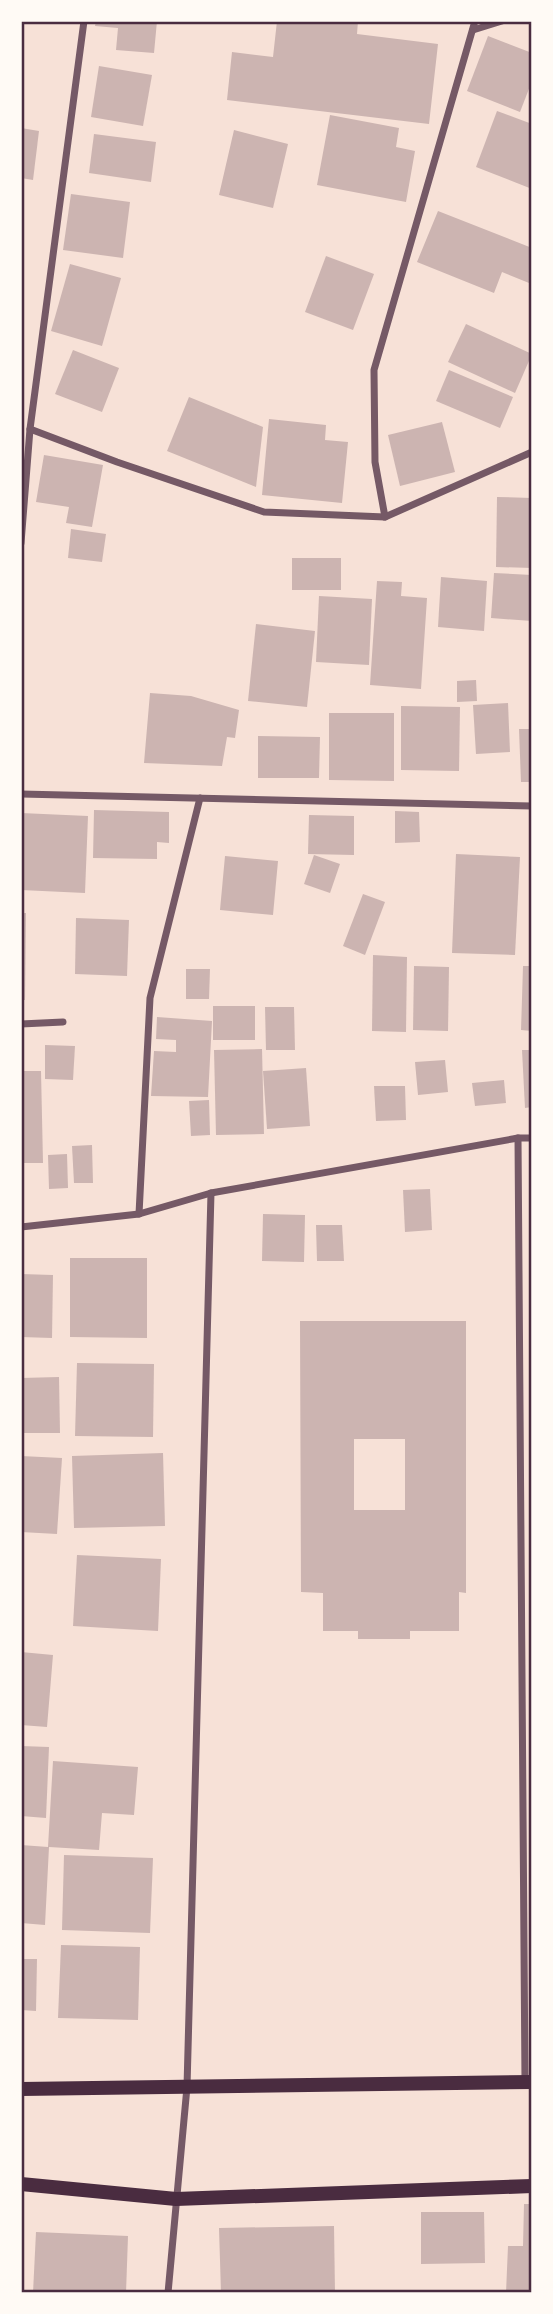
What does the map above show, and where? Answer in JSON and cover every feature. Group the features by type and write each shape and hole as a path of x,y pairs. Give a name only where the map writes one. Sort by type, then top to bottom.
{"main road":[{"path":"21,2089 528,2082"},
{"path":"21,2185 176,2199 532,2186"}],"street":[{"path":"21,543 30,429 85,21"},
{"path":"385,517 375,462 374,370 474,25 502,21"},
{"path":"30,429 264,512 385,517 532,452"},
{"path":"21,794 532,806"},
{"path":"139,1214 150,998 200,798"},
{"path":"21,1024 63,1022"},
{"path":"21,1227 139,1214 211,1194 518,1138 532,1138"},
{"path":"518,1138 528,2082"},
{"path":"168,2293 187,2087 211,1194"}],"building":[{"path":"96,21 157,21 154,53 116,50 118,28 95,26"},
{"path":"277,21 358,21 357,34 438,44 429,124 227,100 232,52 273,57"},
{"path":"488,36 532,53 532,81 520,112 467,91"},
{"path":"99,66 152,75 143,126 91,117"},
{"path":"497,111 532,124 532,189 476,167"},
{"path":"330,115 399,128 396,147 415,151 406,202 317,185"},
{"path":"21,128 39,131 33,180 21,178"},
{"path":"234,130 288,144 273,208 219,195"},
{"path":"94,134 156,142 151,182 89,173"},
{"path":"71,194 130,202 123,258 63,250"},
{"path":"438,211 532,248 532,277 529,283 502,272 494,293 417,262"},
{"path":"326,256 374,274 353,330 305,312"},
{"path":"70,264 121,278 102,346 51,331"},
{"path":"466,324 532,354 515,393 448,362"},
{"path":"73,350 119,368 102,412 55,394"},
{"path":"449,370 513,397 500,428 436,401"},
{"path":"189,397 263,427 256,487 167,451"},
{"path":"269,419 326,425 325,440 348,442 342,503 262,495"},
{"path":"442,422 455,472 400,486 388,435"},
{"path":"44,455 103,465 92,527 66,523 69,507 36,502"},
{"path":"497,497 532,498 532,568 496,567"},
{"path":"71,529 106,534 102,562 68,558"},
{"path":"292,558 341,558 341,590 292,590"},
{"path":"494,573 532,575 532,621 491,618"},
{"path":"441,577 487,581 484,631 438,627"},
{"path":"377,581 402,582 401,596 427,598 421,689 370,685"},
{"path":"319,596 372,599 369,665 316,662"},
{"path":"256,624 315,631 307,707 248,701"},
{"path":"476,680 477,701 457,702 457,681"},
{"path":"150,693 191,696 239,710 235,738 227,737 222,766 144,763"},
{"path":"508,703 510,752 476,754 473,705"},
{"path":"401,706 460,707 459,771 401,770"},
{"path":"329,713 394,713 394,781 329,780"},
{"path":"519,729 532,729 532,782 521,782"},
{"path":"258,736 320,737 319,778 258,778"},
{"path":"94,810 169,812 169,843 157,842 157,859 93,858"},
{"path":"395,811 419,812 420,842 395,843"},
{"path":"21,813 88,816 85,893 21,890"},
{"path":"309,815 354,816 354,855 308,854"},
{"path":"456,854 520,857 515,955 452,953"},
{"path":"314,855 340,864 330,893 304,884"},
{"path":"225,856 278,861 273,915 220,910"},
{"path":"363,894 385,902 365,955 343,946"},
{"path":"21,913 26,913 25,1000 21,1000"},
{"path":"76,918 129,920 127,976 75,974"},
{"path":"373,955 407,957 406,1032 372,1031"},
{"path":"414,966 449,967 448,1031 413,1030"},
{"path":"523,966 532,966 532,1031 521,1030"},
{"path":"186,969 210,969 209,999 186,999"},
{"path":"213,1006 255,1006 255,1040 213,1040"},
{"path":"265,1007 294,1007 295,1050 266,1050"},
{"path":"157,1017 212,1021 208,1097 151,1096 154,1051 176,1052 176,1040 156,1039"},
{"path":"45,1045 75,1046 73,1080 45,1079"},
{"path":"262,1049 264,1134 216,1135 214,1050"},
{"path":"522,1050 532,1050 532,1107 525,1108"},
{"path":"445,1060 448,1092 418,1095 415,1062"},
{"path":"306,1068 310,1126 267,1129 263,1071"},
{"path":"21,1071 41,1071 43,1163 21,1163"},
{"path":"504,1080 506,1103 475,1106 472,1083"},
{"path":"374,1086 405,1086 406,1120 376,1121"},
{"path":"209,1100 210,1135 191,1136 189,1101"},
{"path":"92,1145 93,1183 74,1183 72,1146"},
{"path":"67,1154 68,1188 49,1189 48,1155"},
{"path":"430,1189 432,1230 405,1232 403,1190"},
{"path":"263,1214 305,1215 304,1262 262,1261"},
{"path":"316,1225 342,1225 344,1261 317,1261"},
{"path":"70,1258 147,1258 147,1338 70,1337"},
{"path":"21,1274 53,1275 52,1338 21,1337"},
{"path":"300,1321 466,1321 466,1593 459,1592 459,1631 410,1631 410,1639 358,1639 358,1631 323,1631 323,1593 301,1592","holes":["354,1439 405,1439 405,1510 354,1510"]},
{"path":"77,1363 154,1364 153,1437 75,1436"},
{"path":"59,1377 60,1433 21,1433 21,1378"},
{"path":"163,1453 165,1526 74,1528 72,1456"},
{"path":"21,1456 62,1458 57,1534 21,1532"},
{"path":"77,1555 161,1559 158,1631 73,1626"},
{"path":"21,1652 53,1655 47,1727 21,1725"},
{"path":"21,1746 49,1747 46,1818 21,1816"},
{"path":"53,1761 138,1767 134,1815 102,1813 99,1850 49,1847 45,1925 21,1923 21,1845 48,1847"},
{"path":"64,1855 153,1858 150,1933 62,1930"},
{"path":"61,1945 140,1947 138,2020 58,2018"},
{"path":"21,1959 37,1959 36,2011 21,2010"},
{"path":"524,2204 532,2204 532,2293 506,2293 508,2246 523,2246"},
{"path":"421,2212 484,2212 485,2263 421,2264"},
{"path":"334,2226 335,2293 221,2293 219,2228"},
{"path":"36,2232 128,2236 126,2293 33,2293"}]}
